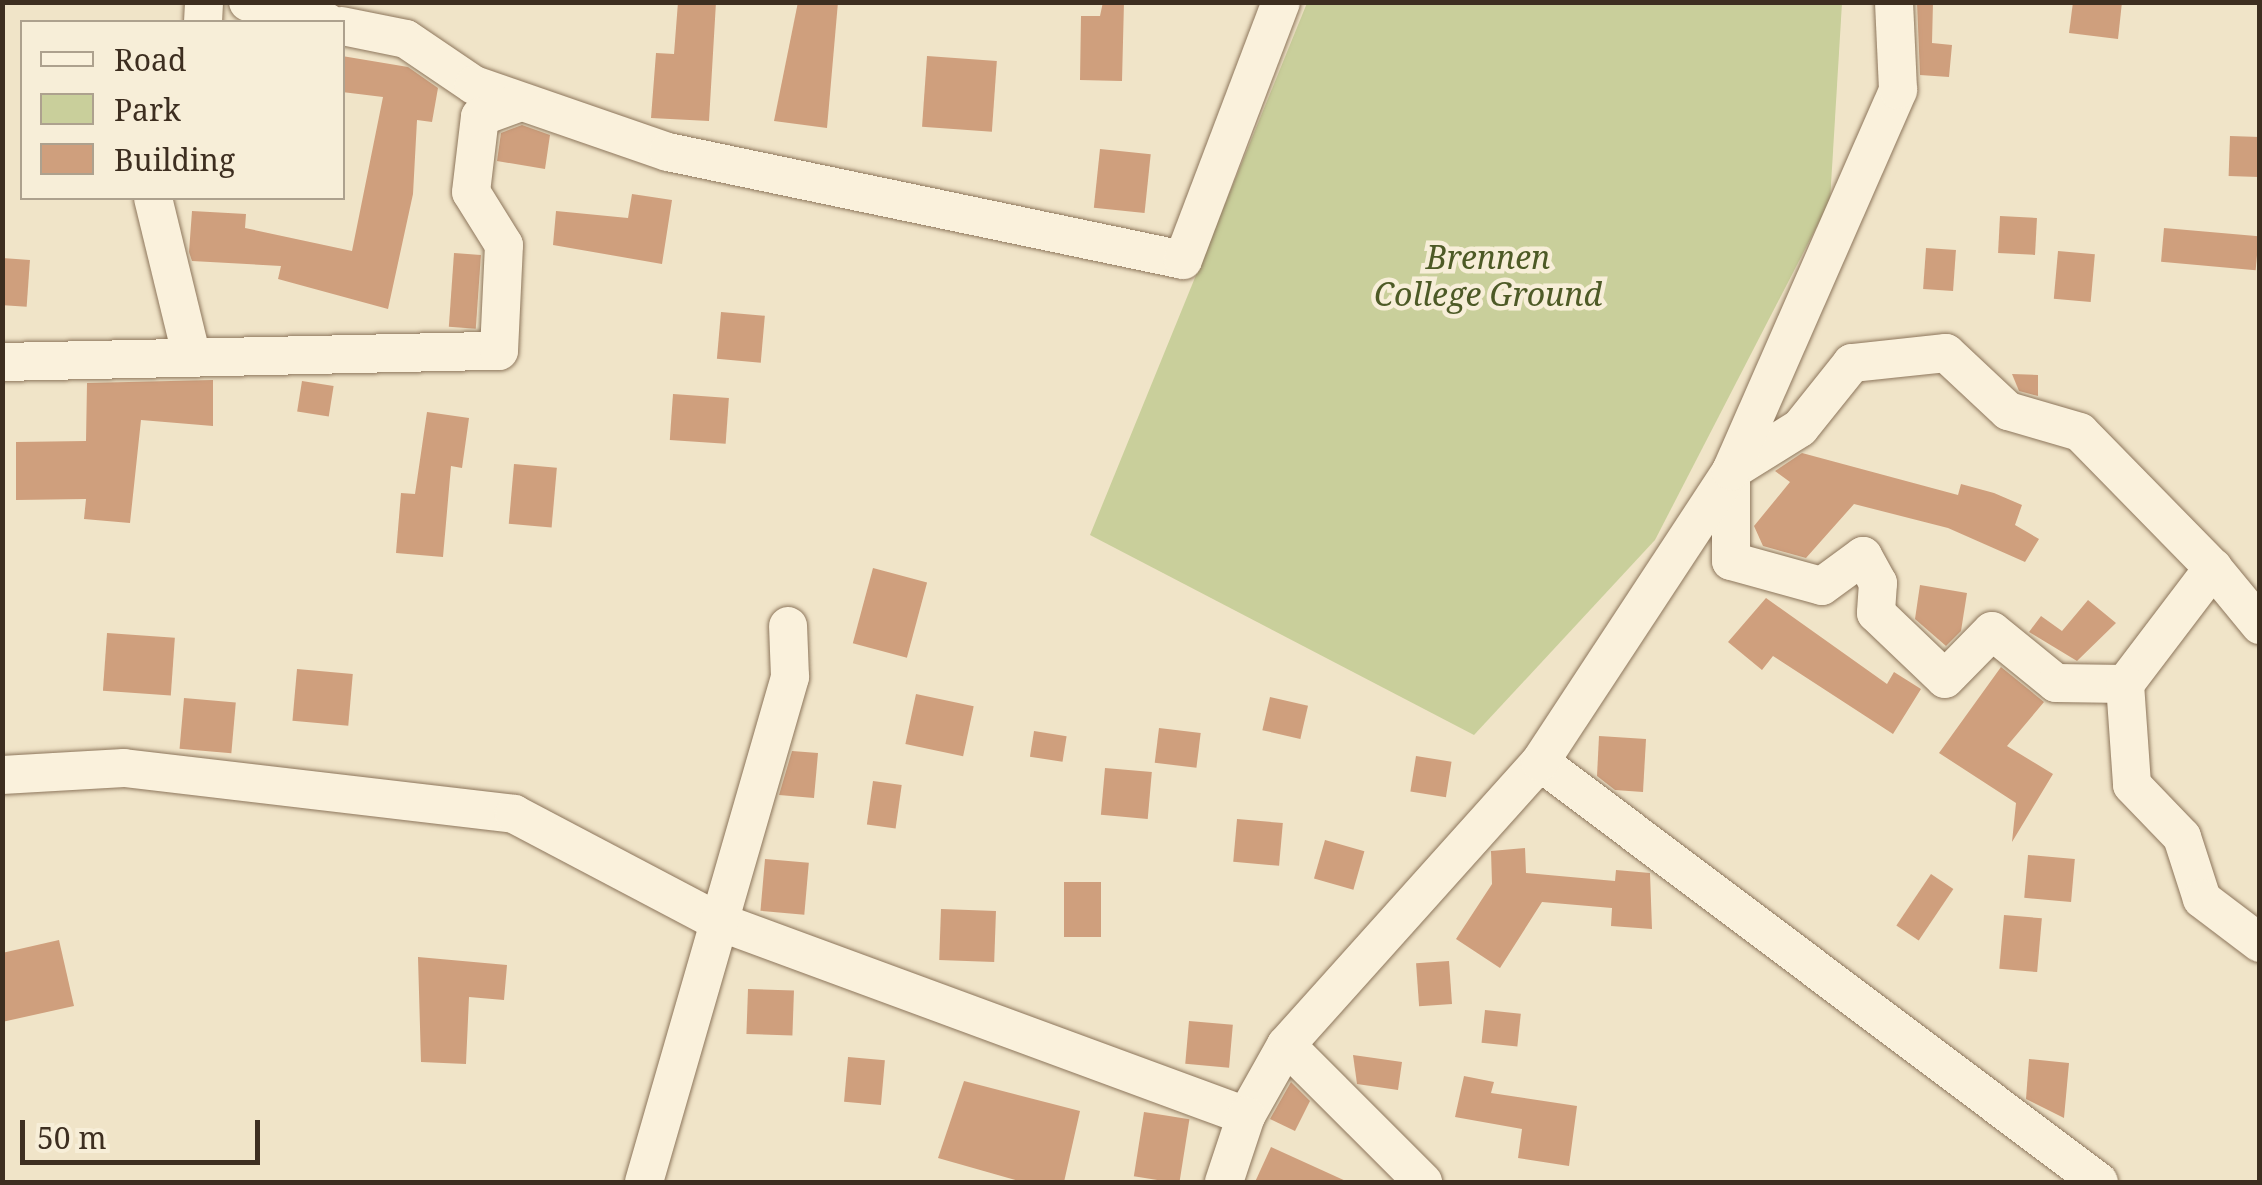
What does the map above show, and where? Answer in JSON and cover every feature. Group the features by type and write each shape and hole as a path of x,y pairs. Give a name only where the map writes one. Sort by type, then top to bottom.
{"street":[{"path":"248,2 319,20"},
{"path":"345,27 406,39 518,102 668,152 1183,260 1281,2"},
{"path":"1224,1182 1246,1116 1286,1044 1540,762 1730,471 1898,90 1894,2"},
{"path":"2,362 191,354 499,351 504,245 472,192 480,118 518,102"},
{"path":"153,200 191,354"},
{"path":"1730,471 1800,428 1852,363 1946,353 2008,410 2080,432 2213,568 2260,625"},
{"path":"1730,471 1731,561 1822,586 1863,556 1878,583 1876,613 1945,679 1992,631 2056,683 2125,684"},
{"path":"2213,568 2125,684 2132,785 2182,837 2202,900 2260,943"},
{"path":"644,1182 790,678 788,626"},
{"path":"1540,762 2099,1182"},
{"path":"2,775 124,768 514,814 717,922 1246,1116"},
{"path":"1286,1044 1423,1182"}],"green space":[{"name":"Brennen College Ground","path":"1307,3 1842,3 1830,201 1655,540 1474,735 1090,535"}],"building":[{"path":"678,2 716,2 709,121 651,118 656,53 674,54"},
{"path":"798,2 838,2 827,128 774,121"},
{"path":"1103,2 1124,2 1122,81 1080,80 1081,16 1100,16"},
{"path":"1917,2 1933,2 1932,43 1952,45 1949,77 1920,75"},
{"path":"2073,2 2122,2 2118,39 2069,33"},
{"path":"345,56 408,67 438,88 432,122 417,120 413,194 388,309 278,279 281,266 192,261 192,211 246,214 245,228 352,251 383,97 345,92"},
{"path":"927,56 997,61 992,132 922,127"},
{"path":"522,125 550,135 545,169 497,161 501,133"},
{"path":"2230,136 2260,137 2259,177 2229,176"},
{"path":"1100,149 1151,154 1145,213 1094,208"},
{"path":"632,194 672,200 662,264 553,245 556,211 628,218"},
{"path":"2000,216 2037,218 2035,255 1998,253"},
{"path":"2164,228 2259,236 2256,270 2161,262"},
{"path":"1926,248 1956,250 1953,291 1923,289"},
{"path":"2058,251 2095,254 2091,302 2054,299"},
{"path":"454,253 481,255 476,329 449,327"},
{"path":"2,258 30,260 27,307 2,305"},
{"path":"721,312 765,316 761,363 717,359"},
{"path":"2012,374 2038,375 2038,396 2019,391"},
{"path":"213,380 213,426 141,420 130,523 84,519 86,499 16,500 16,442 86,441 87,383"},
{"path":"302,381 334,386 329,417 297,412"},
{"path":"673,394 729,398 726,444 670,440"},
{"path":"427,412 469,418 462,468 451,466 443,557 396,553 401,493 415,494"},
{"path":"1802,453 1958,495 1961,484 1994,493 2022,505 2015,525 2039,539 2025,562 1948,528 1854,504 1806,558 1763,546 1754,526 1790,482 1775,471"},
{"path":"514,464 557,468 552,528 509,524"},
{"path":"873,568 927,582 907,658 853,643"},
{"path":"1920,585 1967,593 1961,631 1946,646 1915,619"},
{"path":"1766,598 1887,684 1894,672 1921,689 1893,734 1773,656 1762,670 1728,642"},
{"path":"2088,600 2116,623 2077,661 2029,632 2041,616 2062,631"},
{"path":"107,633 175,638 171,696 103,691"},
{"path":"2001,667 2044,702 2007,746 2053,774 2012,842 2016,803 1939,753"},
{"path":"297,669 353,674 348,726 292,721"},
{"path":"916,694 974,706 963,756 905,744"},
{"path":"1270,697 1308,706 1300,739 1262,730"},
{"path":"184,698 236,703 231,753 180,749"},
{"path":"1159,728 1201,733 1196,768 1155,763"},
{"path":"1034,731 1067,736 1063,762 1030,757"},
{"path":"1599,736 1646,739 1643,792 1615,790 1597,776"},
{"path":"792,751 818,753 814,798 779,795"},
{"path":"1416,756 1452,762 1446,797 1410,792"},
{"path":"1105,768 1152,772 1148,819 1101,815"},
{"path":"873,781 902,785 896,829 867,825"},
{"path":"1237,819 1283,823 1279,866 1233,862"},
{"path":"1325,840 1364,851 1353,890 1314,878"},
{"path":"1525,848 1526,873 1615,881 1616,870 1650,873 1652,929 1611,926 1612,908 1542,902 1500,968 1456,939 1492,884 1491,851"},
{"path":"2028,855 2075,859 2071,902 2024,898"},
{"path":"765,859 809,863 804,915 760,911"},
{"path":"1931,874 1953,889 1919,940 1896,925"},
{"path":"1064,882 1101,882 1101,937 1064,937"},
{"path":"941,909 996,911 994,962 939,960"},
{"path":"2004,915 2042,918 2037,972 1999,969"},
{"path":"59,940 74,1006 2,1022 2,953"},
{"path":"418,957 507,965 504,1000 469,997 466,1064 421,1062"},
{"path":"1449,961 1452,1004 1419,1006 1416,963"},
{"path":"748,989 794,991 792,1036 746,1034"},
{"path":"1485,1010 1521,1014 1517,1047 1482,1043"},
{"path":"1189,1021 1233,1025 1229,1068 1185,1064"},
{"path":"1353,1055 1402,1062 1398,1090 1357,1084"},
{"path":"848,1057 885,1060 881,1105 844,1102"},
{"path":"2029,1059 2069,1063 2064,1118 2026,1099"},
{"path":"1464,1076 1494,1082 1491,1093 1577,1106 1569,1166 1518,1158 1522,1129 1455,1117"},
{"path":"964,1081 1080,1111 1064,1182 1022,1182 938,1158"},
{"path":"1291,1082 1310,1101 1295,1131 1270,1119"},
{"path":"1144,1112 1189,1119 1179,1182 1134,1176"},
{"path":"1271,1147 1348,1182 1255,1182"}]}
